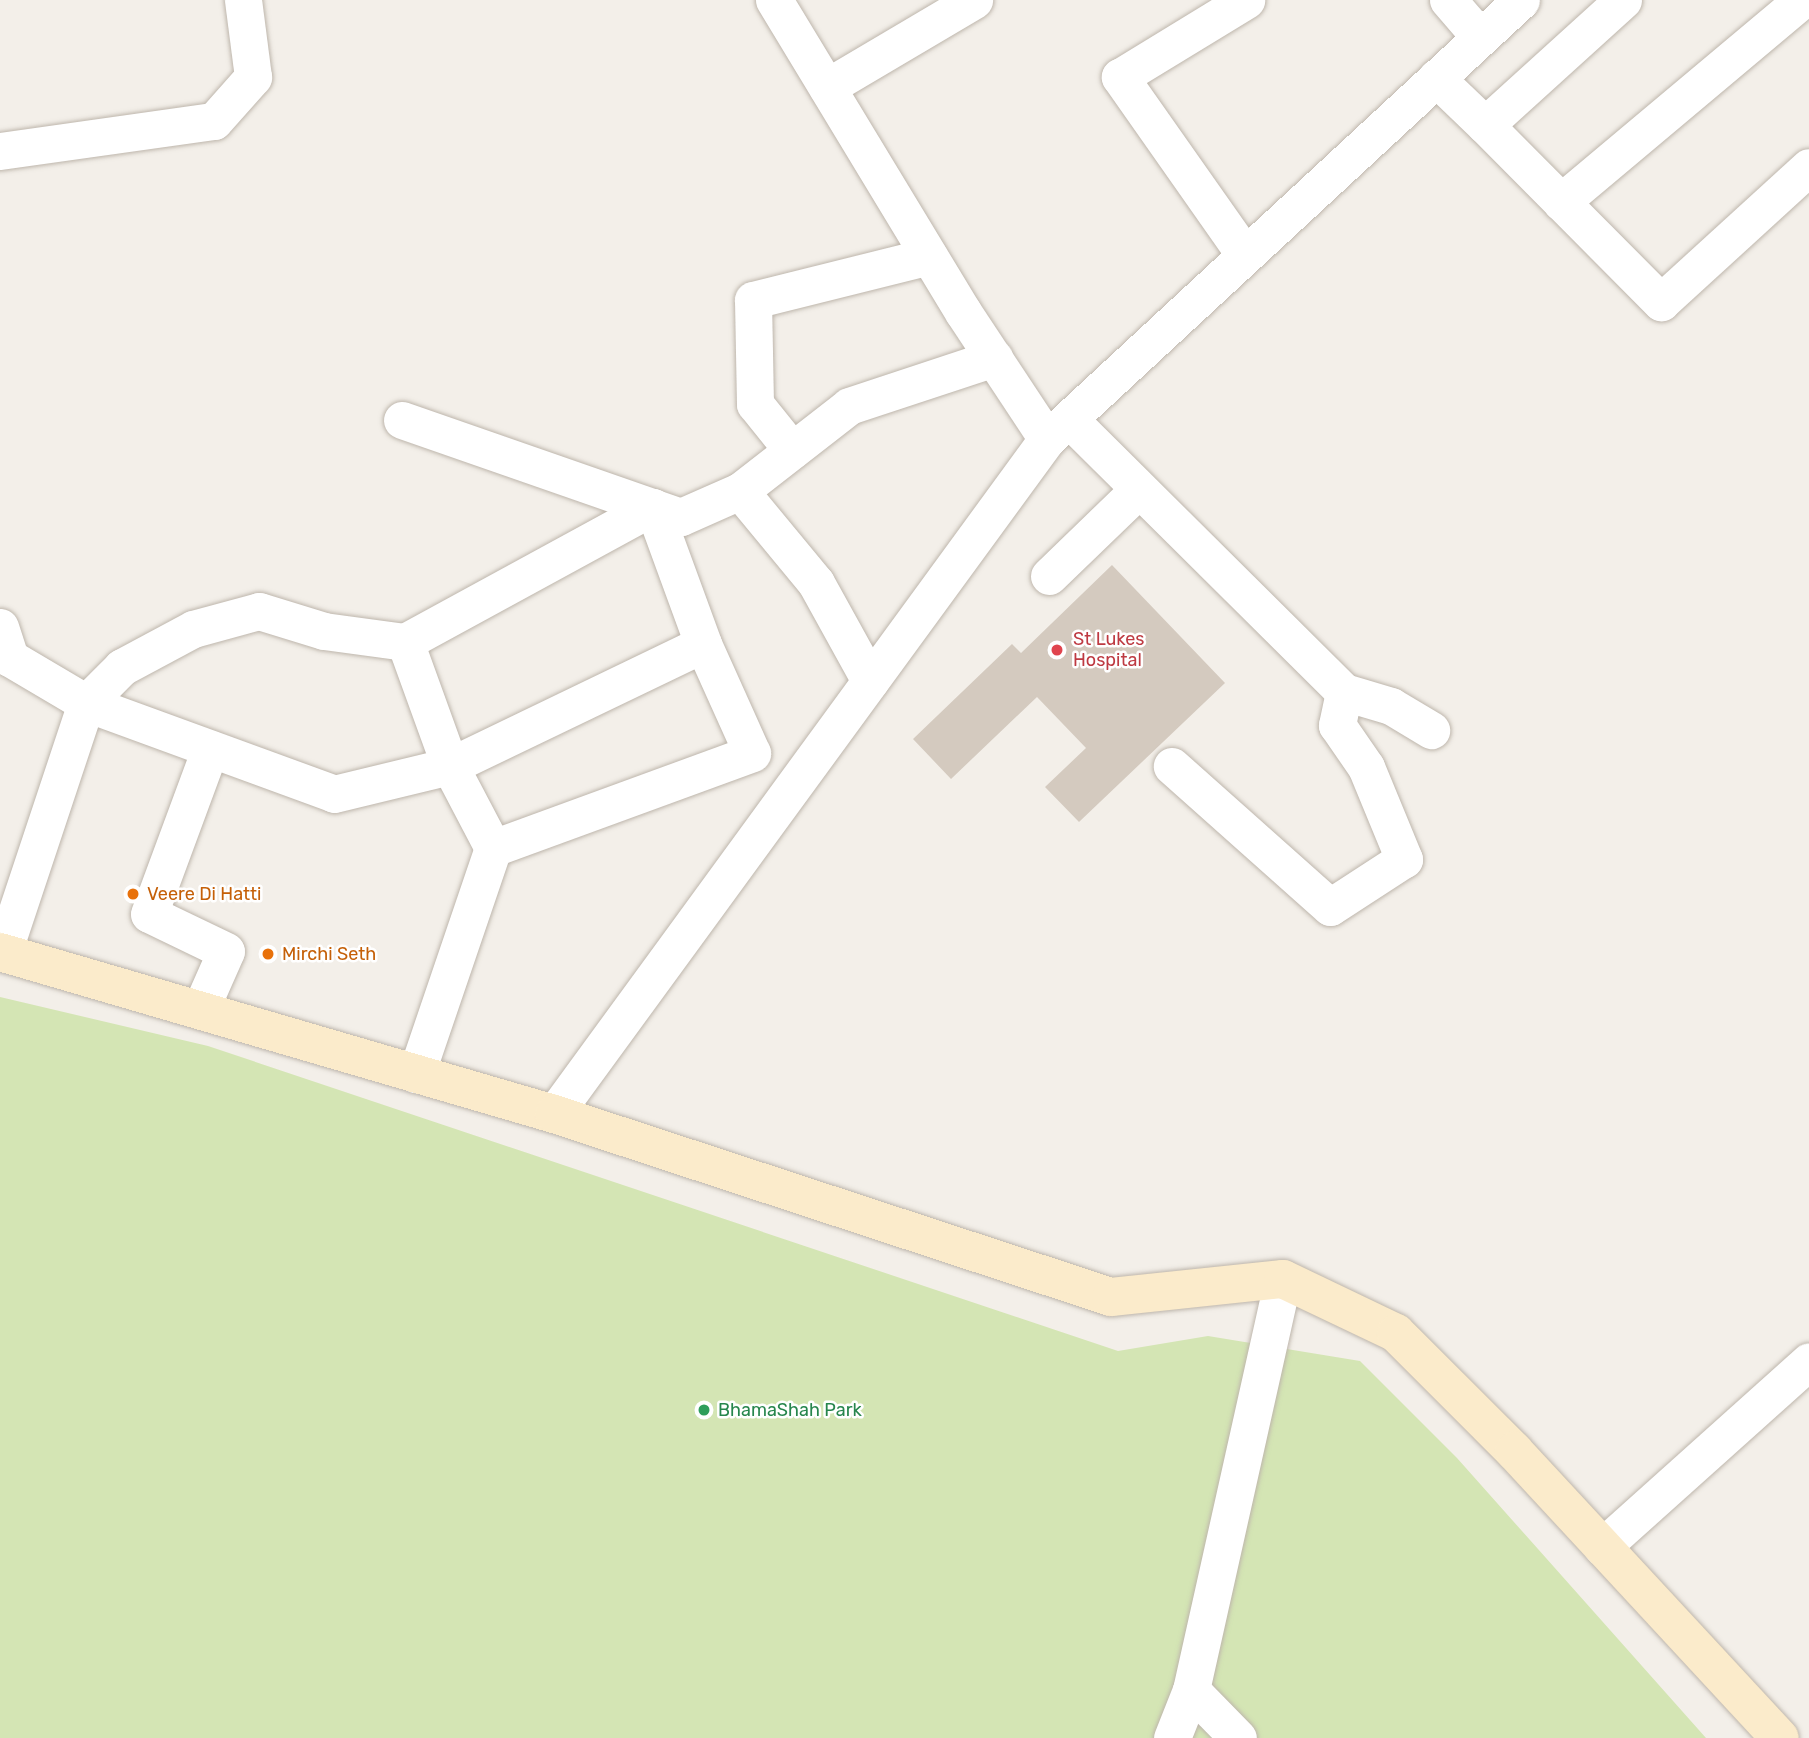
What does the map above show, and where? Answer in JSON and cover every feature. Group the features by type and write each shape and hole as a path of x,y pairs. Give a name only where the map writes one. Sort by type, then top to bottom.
{"street":[{"path":"0,151 214,121 253,77 243,0"},
{"path":"774,0 994,358 1058,429 1139,489 1344,692 1391,706 1431,730"},
{"path":"827,87 974,0"},
{"path":"1245,255 1120,77 1246,0"},
{"path":"1448,0 1480,37"},
{"path":"554,1114 1058,429 1521,0"},
{"path":"1485,125 1623,0"},
{"path":"1561,202 1802,0"},
{"path":"1436,78 1661,302 1809,167"},
{"path":"792,450 755,404 753,300 929,256"},
{"path":"402,420 681,517 740,491 849,406 994,358"},
{"path":"1049,576 1139,489"},
{"path":"740,491 816,583 870,681"},
{"path":"653,507 405,642 324,631 259,611 193,629 122,667 86,703 1,952 554,1114 1111,1297 1283,1279 1396,1333 1514,1451 1780,1738"},
{"path":"493,848 752,753 703,643 653,507"},
{"path":"0,627 10,658 86,703 334,794 450,766 703,643"},
{"path":"405,642 450,766 493,848 416,1074"},
{"path":"1172,766 1329,907 1404,859 1366,767 1337,725 1344,692"},
{"path":"200,1010 226,951 149,914 210,749"},
{"path":"1172,1738 1191,1690 1283,1279"},
{"path":"1602,1547 1809,1361"},
{"path":"1191,1690 1238,1738"}],"green space":[{"name":"BhamaShah Park","path":"0,997 208,1046 1118,1351 1208,1336 1360,1361 1457,1458 1706,1738 0,1738"}],"building":[{"path":"1112,565 1225,683 1079,822 1045,787 1086,748 1037,697 951,779 913,739 1012,644 1021,653"}],"place":[{"name":"St Lukes Hospital","path":"1057,650"},
{"name":"Veere Di Hatti","path":"133,894"},
{"name":"Mirchi Seth","path":"268,954"},
{"name":"BhamaShah Park","path":"704,1410"}]}
